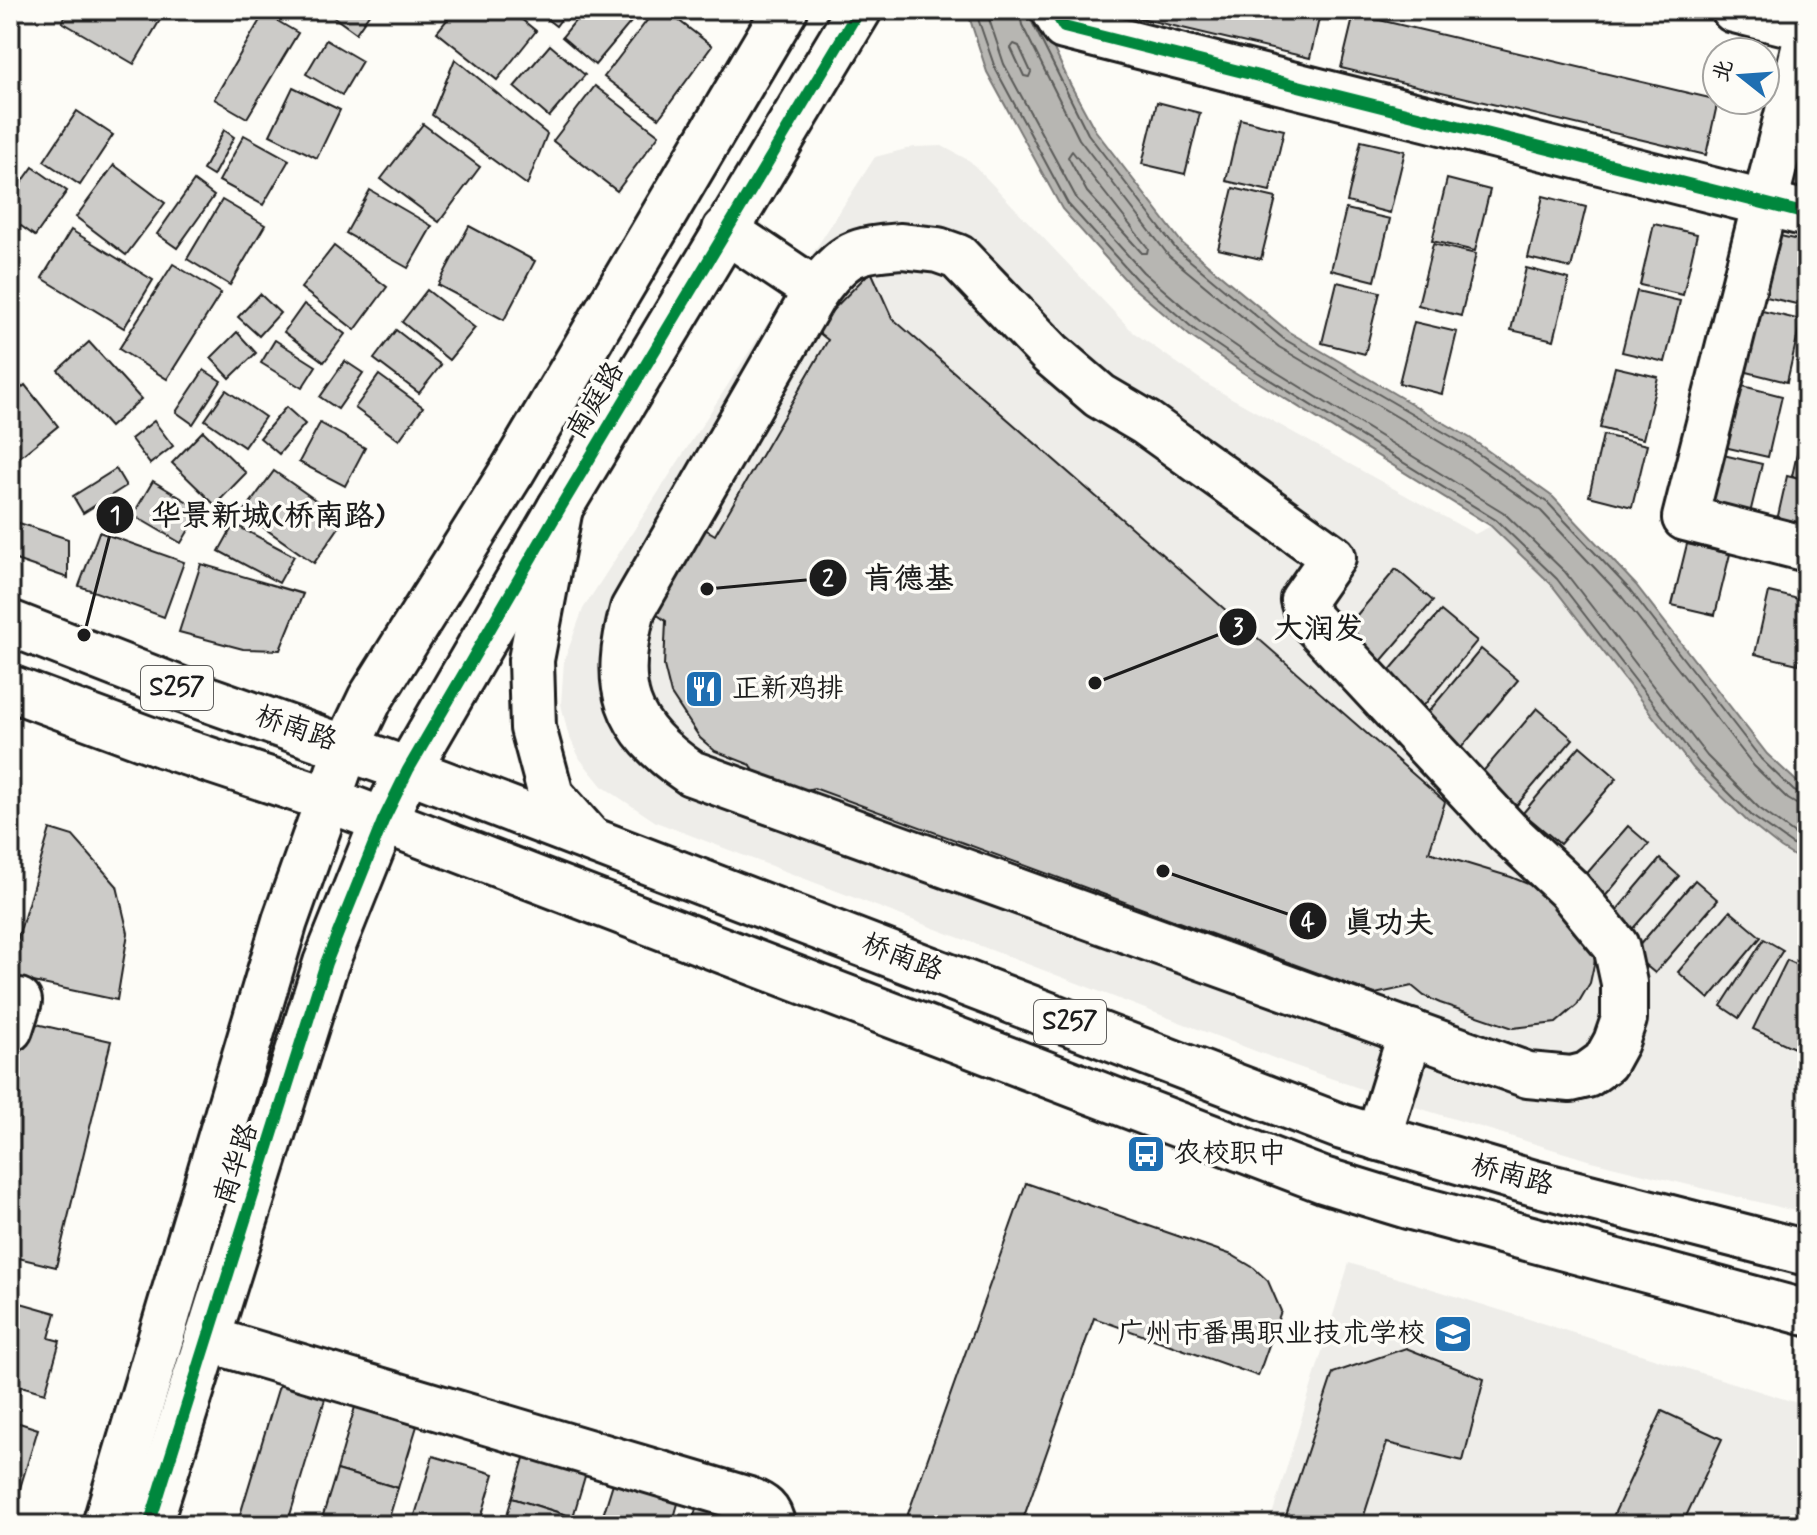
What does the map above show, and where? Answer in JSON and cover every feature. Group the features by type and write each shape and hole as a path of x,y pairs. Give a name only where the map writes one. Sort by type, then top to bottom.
{"street":[{"name":"南庭路","path":"327,799 370,699 513,470 785,10"},
{"name":"南庭路","path":"383,821 408,770 560,508 859,10"},
{"path":"1054,10 1064,27 1807,214"},
{"path":"1734,10 1807,28"},
{"path":"1807,37 1685,518 1807,549"},
{"path":"725,230 816,291"},
{"path":"901,246 938,250 958,257 1051,354 1100,396 1146,423 1333,557 1303,600 1308,617 1506,830 1569,889 1616,946 1624,983 1624,1019 1605,1062 1587,1075 1571,1079 1528,1075 1411,1032 691,773 661,753 627,702 622,674 624,640 633,609 816,291 833,268 861,249 901,246"},
{"path":"560,508 531,660 533,728 551,795 589,839"},
{"name":"桥南路","path":"10,623 182,690 408,770 1342,1127 1507,1175 1807,1253"},
{"name":"桥南路","path":"10,688 164,745 327,799 1323,1180 1408,1206 1807,1313"},
{"name":"南华路","path":"105,1525 278,943 327,799"},
{"name":"南华路","path":"149,1525 326,963 383,821"},
{"path":"1378,1138 1411,1032"},
{"path":"207,1339 749,1500 762,1505 771,1517 772,1525"}],"shaded area":[{"path":"942,146 970,161 1133,332 1210,386 1475,534 1491,526 1551,584 1693,768 1747,821 1807,864 1807,1214 1591,1161 1399,1102 1284,1062 656,822 602,786 580,759 568,734 561,704 564,661 583,609 875,157 914,147"},
{"name":"广州市番禺职业技术学校","path":"1349,1263 1807,1406 1807,1525 1269,1525"}],"water":[{"path":"967,10 1036,10 1095,130 1182,243 1289,332 1470,438 1553,497 1636,585 1767,754 1807,791 1807,864 1747,821 1693,768 1551,584 1491,526 1242,372 1190,336 1130,285 1062,209 987,72"}],"building":[{"path":"69,10 166,10 134,64 62,22"},
{"path":"324,10 372,10 356,33"},
{"path":"455,10 510,10 536,31 497,80 437,32"},
{"path":"535,10 568,10 556,26"},
{"path":"584,10 641,10 595,65 562,37"},
{"path":"655,10 665,10 712,46 659,118 604,77"},
{"path":"1106,10 1321,10 1310,58"},
{"path":"264,13 298,33 247,118 214,99"},
{"path":"1354,14 1701,96 1701,116 1715,116 1706,155 1341,68"},
{"path":"326,40 362,61 342,95 306,74"},
{"path":"550,45 585,75 549,117 514,87"},
{"path":"455,59 547,134 527,185 432,115"},
{"path":"595,86 659,135 617,191 553,141"},
{"path":"293,87 340,110 317,158 270,135"},
{"path":"1157,102 1200,113 1185,174 1142,164"},
{"path":"77,111 113,135 80,185 44,161"},
{"path":"1240,119 1284,130 1270,191 1226,181"},
{"path":"423,124 480,167 439,222 381,179"},
{"path":"224,130 234,137 213,176 203,170"},
{"path":"244,135 289,160 263,205 219,181"},
{"path":"1361,141 1405,151 1390,213 1347,202"},
{"path":"114,165 165,203 126,255 76,217"},
{"path":"33,167 67,191 35,236 10,218 10,199"},
{"path":"1447,179 1490,190 1475,251 1432,241"},
{"path":"194,181 214,196 177,248 157,234"},
{"path":"1233,188 1276,198 1261,259 1218,249"},
{"path":"370,190 432,226 408,268 346,233"},
{"path":"1543,196 1586,207 1571,268 1528,258"},
{"path":"222,200 265,225 230,285 187,259"},
{"path":"1346,209 1390,219 1375,281 1331,270"},
{"path":"1654,224 1697,234 1683,295 1640,285"},
{"path":"469,226 535,261 504,320 438,285"},
{"path":"71,230 153,280 124,328 42,278"},
{"path":"1776,235 1807,242 1805,306 1762,296"},
{"path":"1433,244 1476,254 1461,316 1418,305"},
{"path":"10,246 20,271 10,275"},
{"path":"334,246 387,287 355,330 301,288"},
{"path":"173,264 221,293 167,379 119,349"},
{"path":"1526,268 1569,279 1554,340 1511,330"},
{"path":"871,271 892,318 1445,802 1429,852 1511,877 1552,894 1589,932 1595,960 1590,983 1577,1005 1556,1023 1513,1028 1440,1003 1412,986 1375,994 814,788 792,793 757,778 751,765 715,751 700,738 671,694 664,666 666,621 656,614 703,528 715,535 828,340 814,329"},
{"path":"1337,282 1380,292 1365,354 1322,343"},
{"path":"427,290 475,328 449,360 402,322"},
{"path":"1637,291 1680,301 1665,362 1622,352"},
{"path":"260,294 280,313 259,336 238,317"},
{"path":"304,304 345,334 324,362 284,332"},
{"path":"1758,310 1801,320 1787,382 1743,371"},
{"path":"1414,322 1457,332 1442,394 1399,383"},
{"path":"396,330 441,365 419,393 374,359"},
{"path":"237,332 256,353 230,378 211,358"},
{"path":"275,340 316,366 302,388 261,363"},
{"path":"89,342 141,399 110,427 58,370"},
{"path":"345,361 363,373 338,409 320,397"},
{"path":"1615,367 1658,377 1643,439 1600,428"},
{"path":"204,370 221,381 193,424 176,412"},
{"path":"379,375 423,407 399,440 355,408"},
{"path":"25,385 58,426 10,465 10,398"},
{"path":"1739,385 1782,396 1768,457 1724,447"},
{"path":"226,390 265,417 244,447 205,420"},
{"path":"286,407 305,424 279,454 260,438"},
{"path":"1807,415 1807,480 1792,476"},
{"path":"154,421 173,446 150,464 131,439"},
{"path":"320,423 365,448 345,486 299,462"},
{"path":"203,431 246,473 215,505 172,463"},
{"path":"1603,435 1647,445 1632,507 1589,496"},
{"path":"1719,454 1762,464 1747,526 1704,515"},
{"path":"116,469 126,486 83,513 73,496"},
{"path":"274,471 344,520 314,563 243,513"},
{"path":"1787,476 1807,481 1807,546 1773,538"},
{"path":"153,481 201,510 181,543 133,515"},
{"path":"10,520 68,539 68,578 10,558"},
{"path":"234,524 294,556 279,583 219,551"},
{"path":"99,532 184,562 164,617 79,586"},
{"path":"1687,544 1730,554 1715,615 1672,605"},
{"path":"201,564 303,594 280,650 243,649 179,632"},
{"path":"1396,569 1433,601 1376,667 1339,636"},
{"path":"1769,592 1807,601 1807,626 1798,664 1755,654"},
{"path":"1441,611 1477,641 1421,709 1384,677"},
{"path":"1481,649 1518,680 1461,748 1425,716"},
{"path":"1537,708 1573,739 1516,806 1480,775"},
{"path":"1580,746 1617,778 1560,844 1523,813"},
{"path":"1628,826 1649,844 1598,905 1576,886"},
{"path":"50,829 73,836 117,886 128,933 117,1000 10,977 10,965"},
{"path":"1660,859 1679,876 1629,933 1611,917"},
{"path":"1695,880 1718,900 1655,973 1632,954"},
{"path":"1730,911 1761,937 1709,999 1678,972"},
{"path":"1764,939 1783,950 1739,1018 1721,1006"},
{"path":"1787,960 1807,969 1807,1023 1794,1048 1753,1029"},
{"path":"23,1021 111,1041 56,1267 10,1256 10,1076"},
{"path":"1026,1183 1232,1255 1254,1268 1268,1281 1281,1311 1258,1376 1094,1318 1021,1525 904,1525"},
{"path":"10,1300 56,1313 49,1338 60,1341 45,1393 21,1386 14,1410 10,1409"},
{"path":"1406,1348 1484,1379 1463,1461 1387,1443 1361,1525 1283,1525 1333,1373"},
{"path":"282,1376 328,1389 287,1525 237,1525"},
{"path":"355,1407 417,1426 398,1488 337,1470"},
{"path":"1662,1411 1722,1439 1682,1525 1609,1525"},
{"path":"10,1420 38,1429 10,1521"},
{"path":"527,1448 588,1466 573,1517 512,1498"},
{"path":"433,1456 494,1474 479,1525 412,1525"},
{"path":"337,1470 398,1488 387,1525 320,1525"},
{"path":"614,1480 679,1500 672,1525 600,1525"},
{"path":"512,1498 573,1517 571,1525 504,1525"},
{"path":"697,1506 758,1525 691,1525"}],"cycle path":[{"path":"149,1525 326,963 383,821 408,770 560,508 859,10"},
{"path":"1054,10 1064,27 1807,214"}],"place":[{"name":"肯德基","path":"707,589"},
{"name":"华景新城(桥南路)","path":"84,635"},
{"name":"大润发","path":"1095,683"},
{"name":"正新鸡排","path":"704,689"},
{"name":"真功夫","path":"1163,871"},
{"name":"农校职中","path":"1146,1154"},
{"name":"广州市番禺职业技术学校","path":"1453,1334"}]}
